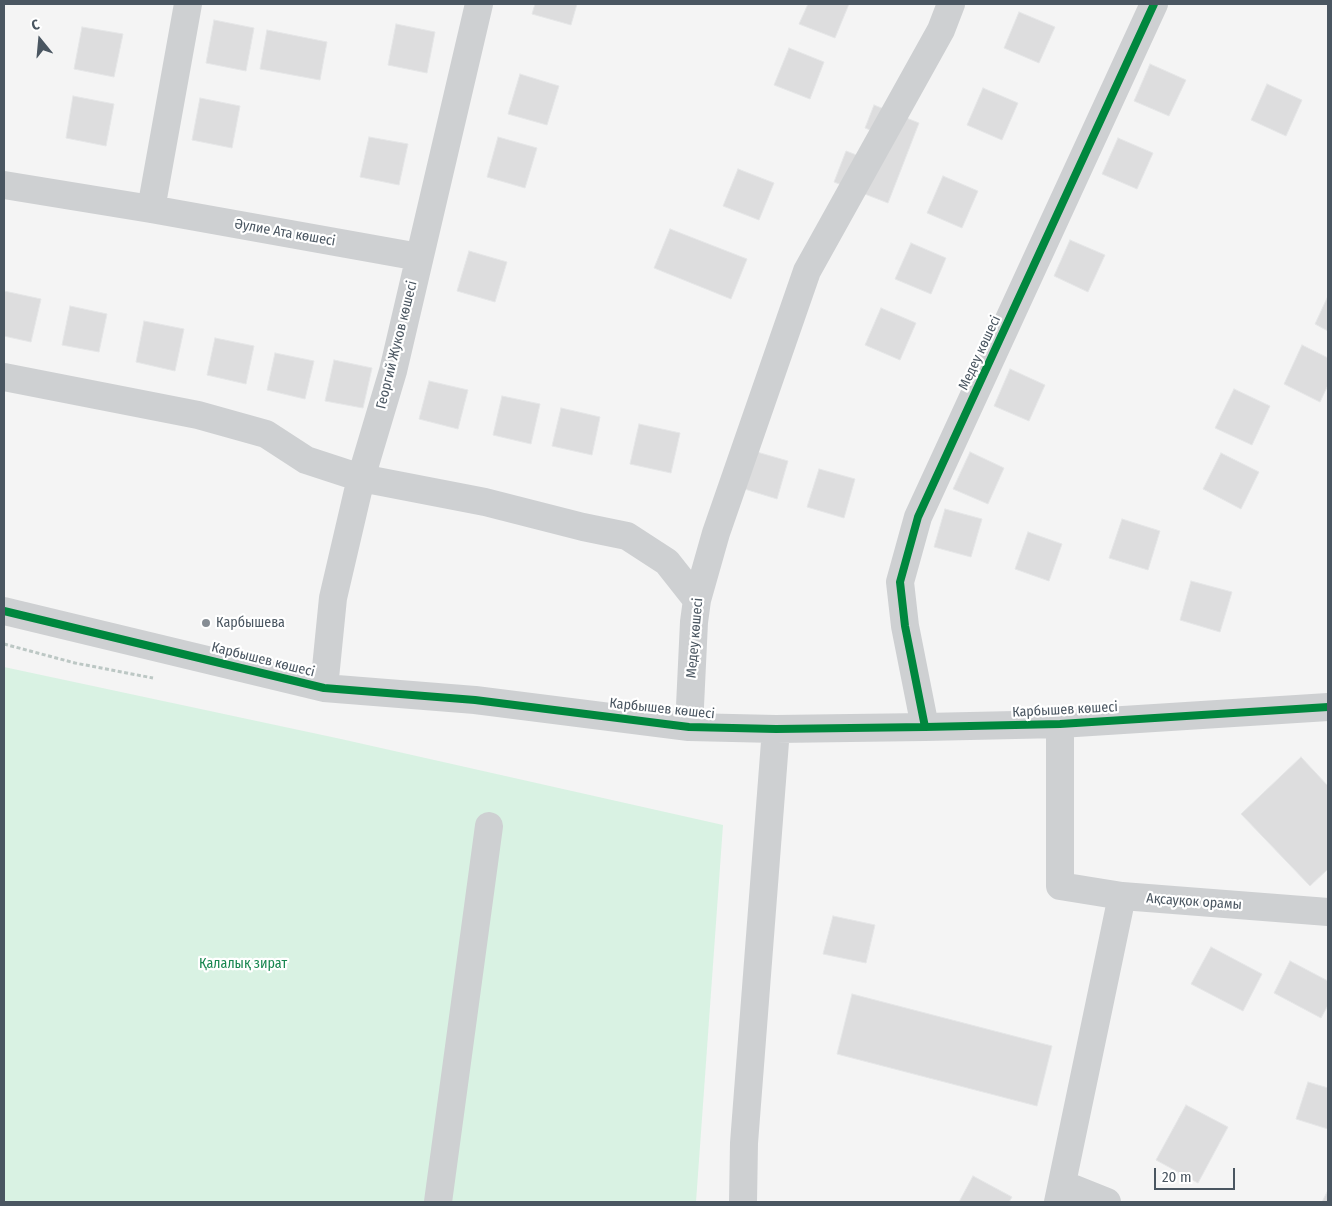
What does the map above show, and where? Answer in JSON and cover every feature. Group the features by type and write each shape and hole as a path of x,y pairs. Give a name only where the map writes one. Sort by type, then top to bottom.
{"street":[{"path":"151,209 188,4"},
{"name":"Георгий Жуков көшесі","path":"324,688 333,598 361,478 393,371 479,4"},
{"name":"Медеу көшесі","path":"689,727 694,622 698,600 716,533 807,272 941,30 951,4"},
{"name":"Медеу көшесі","path":"925,727 905,626 900,582 918,518 1154,4"},
{"name":"Әулие Ата көшесі","path":"4,185 419,257"},
{"path":"4,377 198,415 266,434 306,460 361,478 485,502 627,536 667,562 698,600"},
{"name":"Карбышев көшесі","path":"4,611 324,688 475,700 689,727 776,729 1060,724 1328,707"},
{"name":"Ақсауқок орамы","path":"1060,724 1060,886 1122,896 1328,912"},
{"path":"743,1202 744,1143 776,729"},
{"path":"438,1202 489,826"},
{"path":"1107,1202 1060,1193 1122,896"}],"green space":[{"name":"Қалалық зират","path":"4,667 341,739 723,825 696,1202 4,1202"}],"building":[{"path":"535,4 577,4 571,25 532,14"},
{"path":"808,4 849,4 835,38 799,24"},
{"path":"1019,12 1055,27 1039,63 1004,48"},
{"path":"214,20 254,28 246,71 206,63"},
{"path":"396,24 435,32 427,73 388,65"},
{"path":"82,27 123,34 114,77 74,69"},
{"path":"267,30 327,42 320,80 260,69"},
{"path":"789,48 824,62 810,99 774,85"},
{"path":"1150,64 1186,80 1169,116 1134,101"},
{"path":"520,74 559,86 547,125 508,114"},
{"path":"1267,84 1302,100 1286,136 1251,120"},
{"path":"983,88 1018,103 1002,140 967,125"},
{"path":"73,96 114,104 106,146 66,138"},
{"path":"200,98 240,106 232,148 192,140"},
{"path":"874,105 919,123 888,203 834,182 846,151 867,159 878,133 865,128"},
{"path":"369,137 408,144 399,185 360,177"},
{"path":"498,137 537,148 525,188 487,177"},
{"path":"1118,138 1153,153 1137,189 1102,174"},
{"path":"738,169 774,183 759,220 723,206"},
{"path":"943,176 978,191 962,228 927,213"},
{"path":"670,229 747,259 731,299 654,268"},
{"path":"1070,240 1105,255 1088,292 1054,276"},
{"path":"911,243 946,258 931,294 895,279"},
{"path":"469,251 507,262 495,302 457,291"},
{"path":"4,291 41,299 31,342 4,336"},
{"path":"1328,296 1328,331 1315,324"},
{"path":"70,306 107,314 99,352 62,345"},
{"path":"881,308 916,323 900,360 865,345"},
{"path":"144,321 184,329 175,371 136,362"},
{"path":"215,338 254,346 246,384 207,375"},
{"path":"1302,345 1328,358 1328,385 1320,402 1284,384"},
{"path":"275,353 314,361 305,399 267,390"},
{"path":"334,360 372,368 363,408 325,401"},
{"path":"1010,369 1045,385 1029,421 994,406"},
{"path":"429,381 468,390 458,429 419,419"},
{"path":"1234,389 1270,406 1252,445 1215,428"},
{"path":"502,396 540,404 531,444 493,435"},
{"path":"561,408 600,417 592,455 552,446"},
{"path":"639,424 680,433 671,473 630,464"},
{"path":"750,450 788,461 777,499 738,487"},
{"path":"970,452 1004,468 988,504 953,489"},
{"path":"1221,453 1259,472 1241,509 1203,489"},
{"path":"819,469 855,479 844,518 807,507"},
{"path":"945,509 982,519 971,557 934,547"},
{"path":"1122,519 1160,531 1148,570 1109,558"},
{"path":"1028,532 1062,544 1049,581 1015,569"},
{"path":"1191,581 1232,592 1220,632 1180,620"},
{"path":"1301,757 1328,786 1328,869 1310,886 1241,814"},
{"path":"833,916 875,925 866,963 823,954"},
{"path":"1211,947 1262,974 1243,1011 1191,984"},
{"path":"1290,961 1328,981 1328,1005 1321,1018 1274,993"},
{"path":"852,994 1052,1046 1037,1106 837,1054"},
{"path":"1308,1082 1328,1088 1328,1129 1296,1119"},
{"path":"1186,1105 1228,1127 1198,1183 1156,1160"},
{"path":"973,1176 1012,1197 1009,1202 959,1202"},
{"path":"1328,1190 1328,1202 1322,1202"}],"cycle path":[{"path":"925,727 905,626 900,582 918,517 1154,4"},
{"path":"4,611 324,688 475,700 689,727 776,729 1060,724 1328,707"}],"place":[{"name":"Карбышева","path":"206,623"}]}
